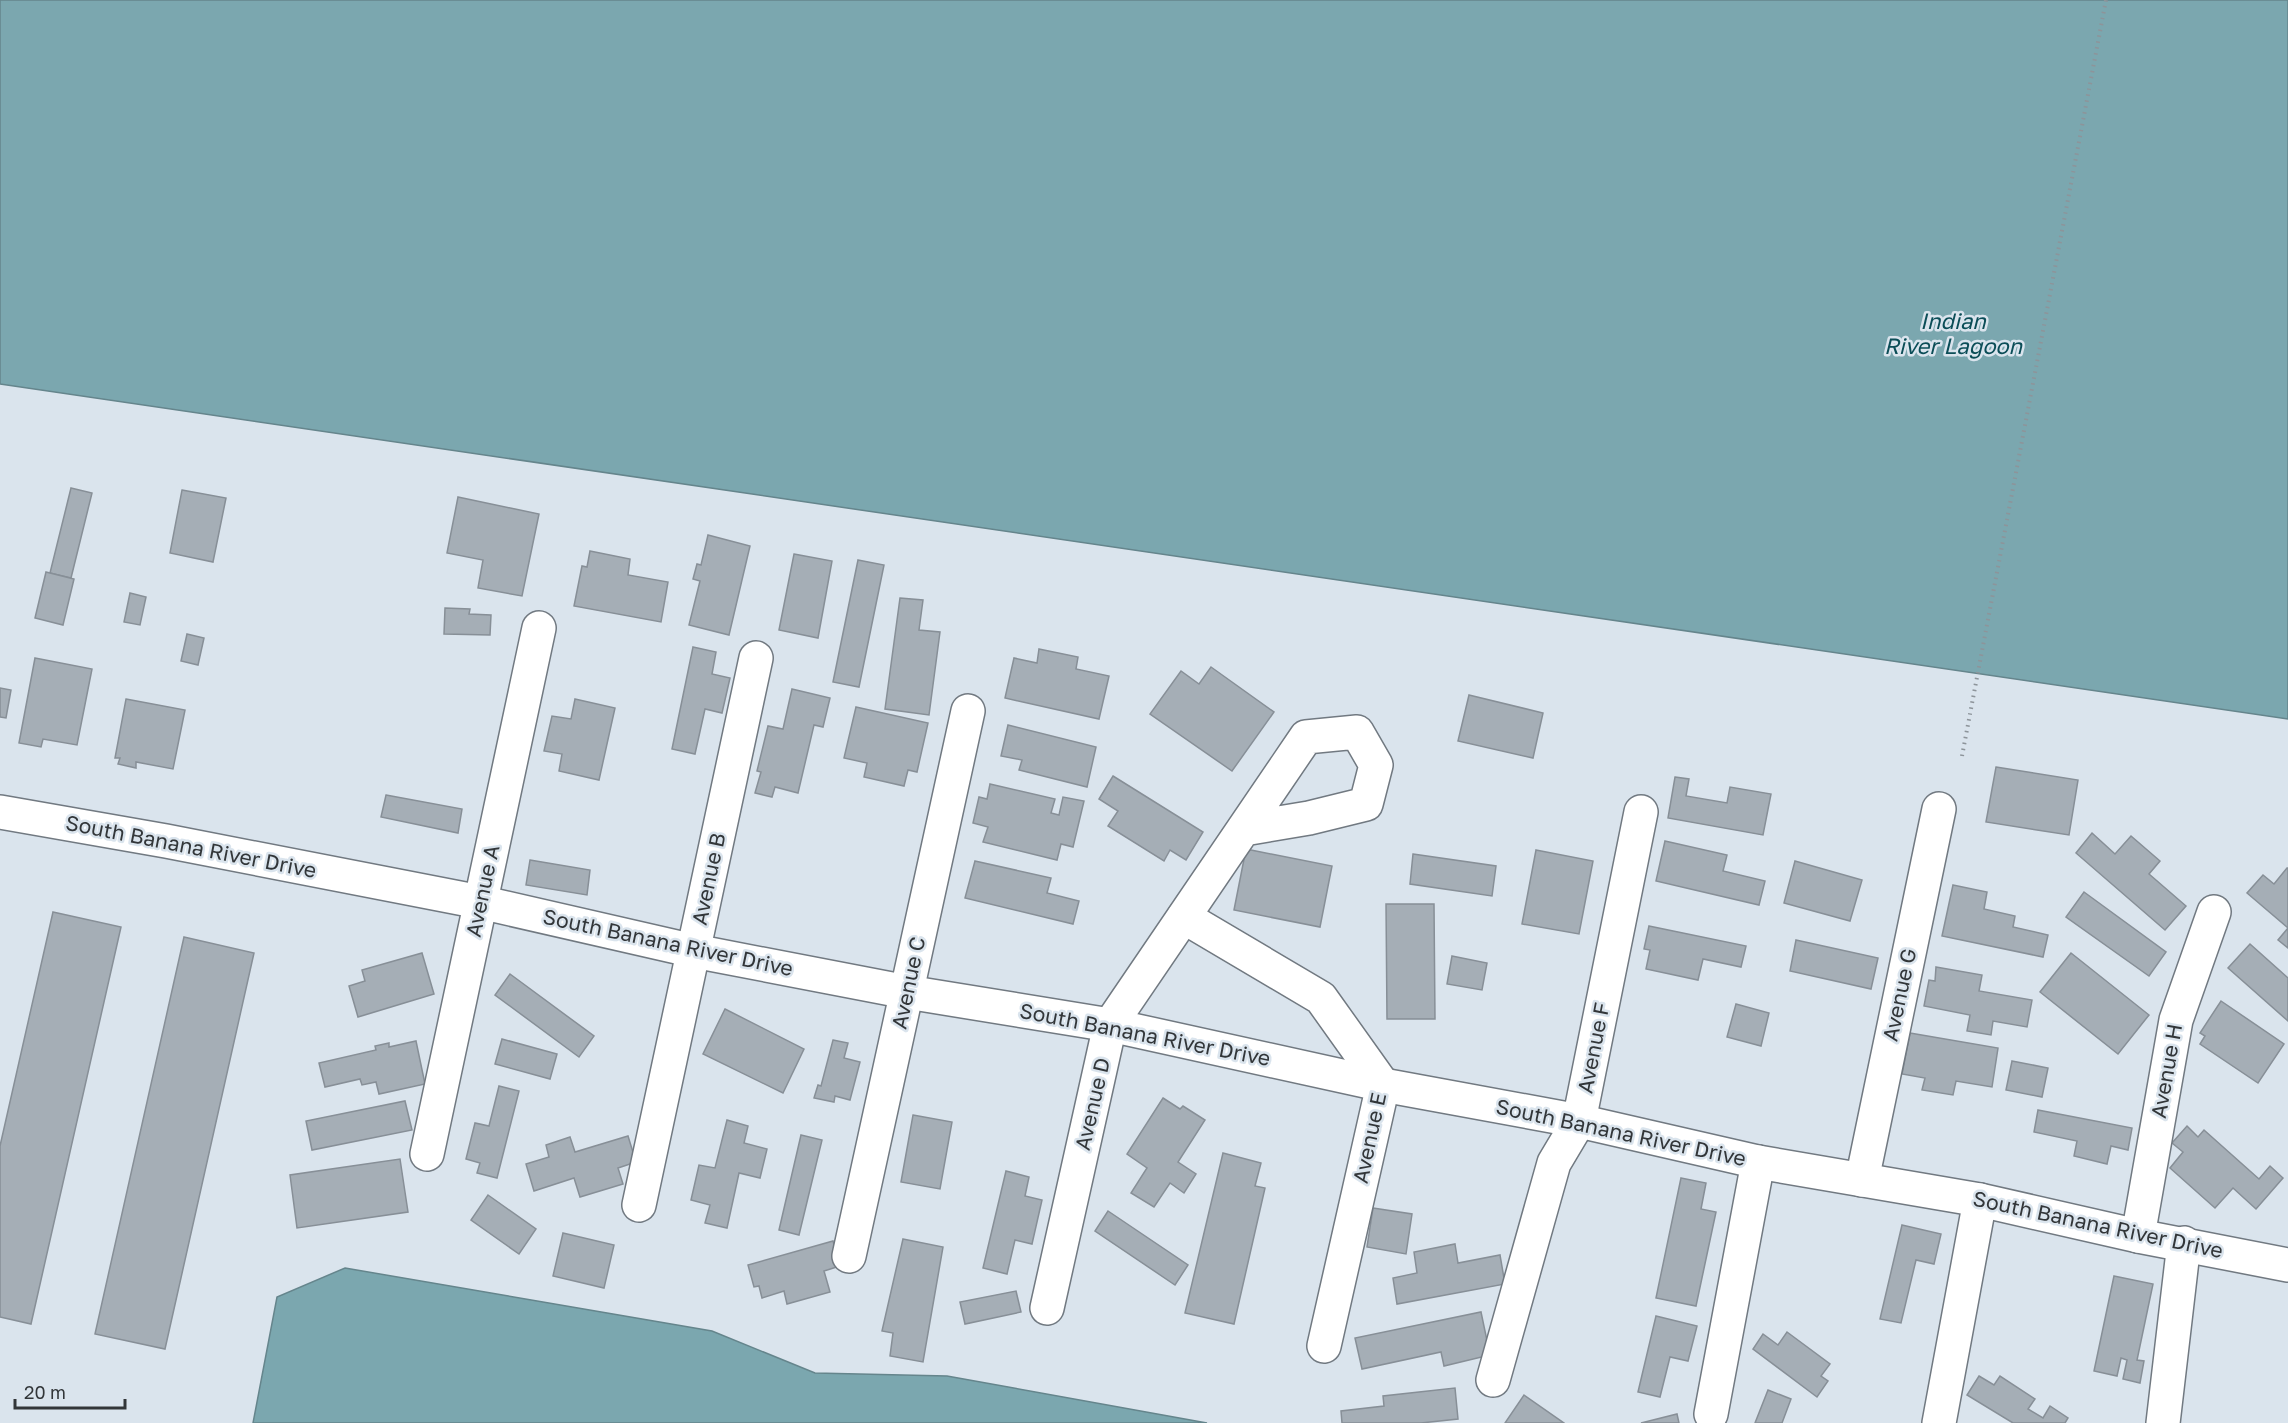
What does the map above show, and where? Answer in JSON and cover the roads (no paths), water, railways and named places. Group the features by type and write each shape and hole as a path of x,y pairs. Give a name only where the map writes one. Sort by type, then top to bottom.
{"street":[{"name":"Avenue A","path":"427,1154 539,628"},
{"name":"Avenue B","path":"639,1205 756,658"},
{"name":"Avenue C","path":"849,1256 968,711"},
{"name":"Avenue G","path":"1862,1180 1939,809"},
{"name":"South Banana River Drive","path":"0,812 166,841 480,902 694,951 907,992 1110,1025 1383,1084 1579,1121 1758,1162 1980,1200 2138,1236 2184,1243 2288,1265"},
{"name":"Avenue F","path":"1493,1380 1554,1163 1579,1121 1641,812"},
{"name":"Avenue D","path":"1047,1308 1110,1025 1244,829"},
{"name":"Avenue H","path":"2138,1236 2176,1020 2214,912"},
{"name":"Avenue E","path":"1184,917 1321,998 1383,1084 1324,1346"},
{"path":"1711,1414 1758,1162"},
{"path":"1939,1423 1980,1200"},
{"path":"2163,1423 2184,1243"}],"water":[{"name":"Indian River Lagoon","path":"0,0 2288,0 2288,719 0,384"},
{"path":"345,1268 712,1331 815,1373 947,1376 1207,1423 253,1423 277,1297"}]}
